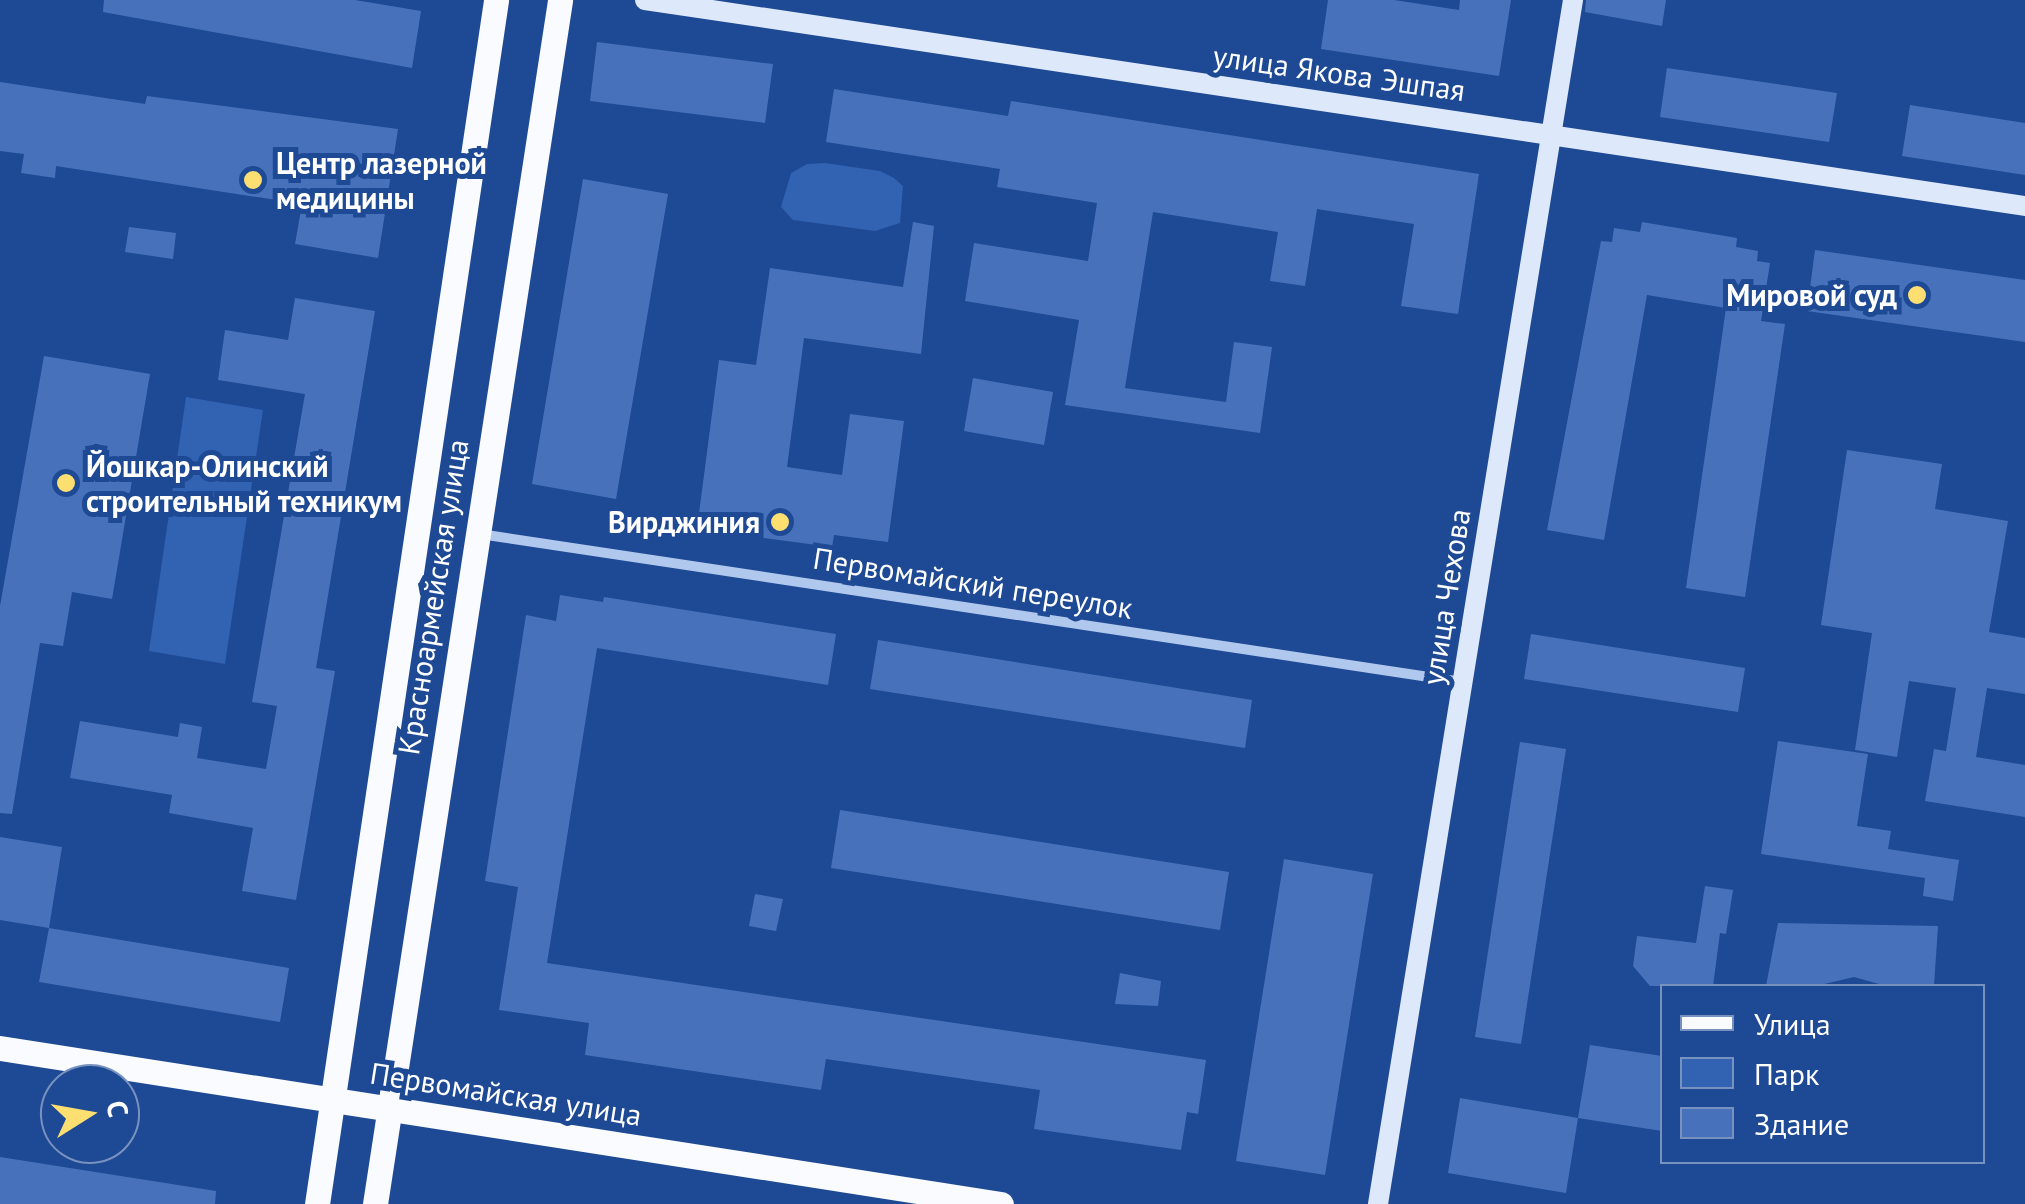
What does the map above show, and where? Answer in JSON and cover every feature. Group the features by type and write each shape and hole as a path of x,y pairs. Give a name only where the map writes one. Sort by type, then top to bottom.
{"main road":[{"name":"Красноармейская улица","path":"318,1204 496,0"},
{"name":"Красноармейская улица","path":"375,1204 475,533 560,0"},
{"name":"Первомайская улица","path":"0,1048 1001,1204"}],"street":[{"name":"улица Якова Эшпая","path":"645,0 2025,206"},
{"name":"улица Чехова","path":"1378,1204 1573,0"},
{"name":"Первомайский переулок","path":"475,533 1462,682"}],"green space":[{"path":"807,164 880,171 894,178 903,186 900,223 875,231 793,220 781,207 791,173"},
{"path":"186,397 263,410 225,664 149,651"}],"building":[{"path":"104,0 355,0 421,11 412,68 103,12"},
{"path":"1328,0 1394,0 1459,10 1460,0 1511,0 1499,76 1321,49"},
{"path":"1586,0 1666,0 1662,26 1585,12"},
{"path":"597,42 773,64 765,123 590,101"},
{"path":"1667,68 1837,93 1829,142 1660,117"},
{"path":"0,82 145,104 147,96 398,129 378,258 295,244 302,204 56,166 55,178 21,173 24,154 0,151"},
{"path":"834,89 1008,116 1011,101 1479,174 1458,314 1401,306 1414,224 1317,209 1305,286 1270,281 1278,232 1153,212 1125,388 1226,402 1234,342 1272,347 1260,433 1065,405 1079,320 965,301 974,243 1088,261 1097,203 997,187 1000,169 826,142"},
{"path":"1910,105 2025,123 2025,175 1902,156"},
{"path":"583,179 668,194 616,499 532,484"},
{"path":"913,222 934,226 921,354 804,338 787,467 842,475 850,414 904,421 888,542 834,535 832,547 697,529 719,360 756,365 770,268 903,287"},
{"path":"1642,222 1737,238 1736,247 1758,251 1757,261 1770,263 1761,321 1785,324 1745,597 1686,588 1726,308 1647,295 1604,540 1547,530 1601,241 1612,242 1614,228 1640,232"},
{"path":"129,227 176,233 173,259 125,252"},
{"name":"Мировой суд","path":"1815,250 2025,280 2025,342 1807,311"},
{"path":"295,298 375,311 316,668 335,671 296,900 242,891 253,828 169,813 172,795 70,778 80,721 178,737 180,723 202,727 197,758 266,769 277,706 252,702 305,394 218,380 225,330 288,340"},
{"name":"Йошкар-Олинский строительный техникум","path":"44,356 150,374 112,599 72,592 63,646 40,643 12,814 0,813 0,606"},
{"path":"973,378 1053,392 1044,445 964,431"},
{"path":"1847,450 1942,464 1935,509 2008,521 1989,632 2025,638 2025,694 1987,688 1976,757 2025,765 2025,817 1925,801 1934,749 1946,751 1956,688 1909,681 1897,757 1855,750 1872,633 1821,625"},
{"path":"560,595 603,602 604,597 836,634 828,685 597,648 547,963 1206,1060 1198,1114 1187,1112 1181,1150 1034,1129 1040,1090 826,1059 821,1090 585,1055 589,1023 499,1010 518,887 485,881 526,615 556,621"},
{"path":"1531,634 1745,668 1738,712 1524,679"},
{"path":"878,640 1252,700 1245,748 870,689"},
{"path":"1778,741 1868,754 1857,826 1891,831 1888,849 1959,860 1953,901 1923,896 1925,878 1761,854"},
{"path":"1520,742 1566,749 1521,1044 1475,1037"},
{"path":"840,810 1229,872 1220,930 831,868"},
{"path":"0,837 62,847 49,928 0,920"},
{"path":"1284,859 1373,874 1325,1175 1236,1161"},
{"path":"1705,886 1733,890 1726,934 1720,933 1713,984 1650,986 1633,966 1637,936 1696,943"},
{"path":"755,894 783,899 776,931 749,926"},
{"path":"1778,923 1938,926 1934,984 1879,984 1854,977 1824,984 1766,984"},
{"path":"49,928 289,968 280,1022 39,982"},
{"path":"1120,973 1161,981 1158,1006 1115,1004"},
{"path":"1590,1045 1660,1056 1660,1131 1578,1118"},
{"path":"1460,1098 1578,1118 1566,1193 1448,1173"},
{"path":"0,1157 216,1191 215,1204 0,1204"}],"place":[{"name":"Центр лазерной медицины","path":"253,180"},
{"name":"Мировой суд","path":"1917,295"},
{"name":"Йошкар-Олинский строительный техникум","path":"66,483"},
{"name":"Вирджиния","path":"780,522"}]}
